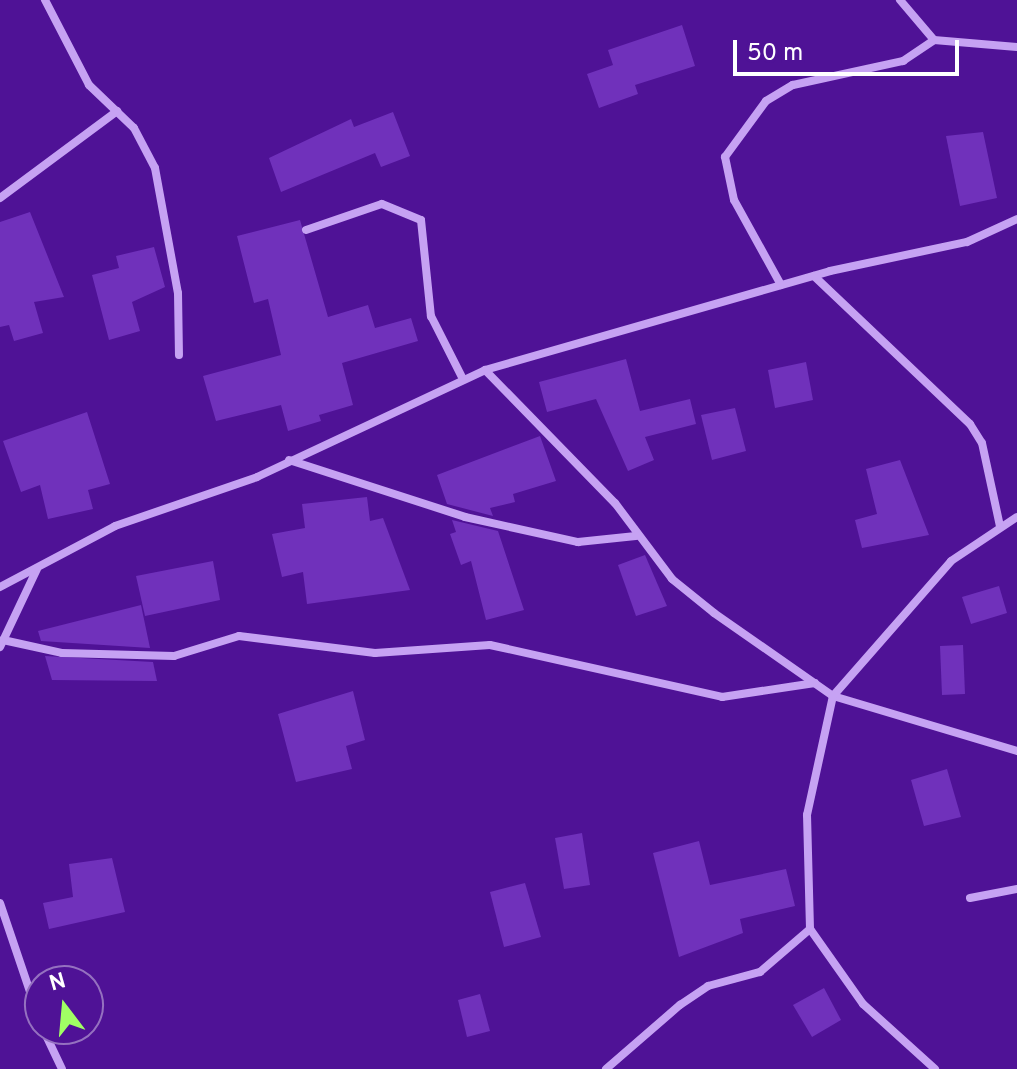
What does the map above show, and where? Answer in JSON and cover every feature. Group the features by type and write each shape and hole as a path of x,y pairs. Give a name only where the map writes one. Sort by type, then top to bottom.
{"street":[{"path":"45,0 89,85 117,111 141,141 167,208 179,355"},
{"path":"900,0 934,40"},
{"path":"781,285 734,200 725,157 766,101 793,85 903,61 934,40 1017,47"},
{"path":"0,198 117,111"},
{"path":"306,230 382,204 421,220 431,316 463,379"},
{"path":"0,587 115,526 289,460 485,370 814,276 967,242 1017,219"},
{"path":"814,276 970,424 982,443 1000,526"},
{"path":"485,370 615,503 636,536 672,579 833,696 1017,751"},
{"path":"289,460 465,517 578,542 636,536"},
{"path":"935,1069 863,1004 810,929 807,815 833,696 922,589 1000,526 1017,517"},
{"path":"37,569 2,644 62,653 174,656 239,636 375,653 490,645 722,697 815,683"},
{"path":"970,898 1017,889"},
{"path":"0,903 24,974"},
{"path":"606,1069 680,1005 708,986 760,972 810,929"},
{"path":"51,1045 62,1069"}],"building":[{"path":"682,25 695,66 635,85 638,94 599,108 587,74 613,65 608,50"},
{"path":"393,112 410,156 381,167 375,153 281,192 269,158 351,119 354,127"},
{"path":"983,132 997,198 960,206 946,136"},
{"path":"30,212 64,297 34,302 43,333 14,341 9,325 0,327 0,222"},
{"path":"300,220 328,317 368,305 375,328 411,318 418,341 342,363 353,405 319,415 321,421 288,431 281,405 216,421 203,376 281,355 268,299 254,303 237,236"},
{"path":"154,247 165,287 132,302 140,331 109,340 92,275 119,268 116,256"},
{"path":"626,359 640,411 690,399 696,424 645,437 654,460 628,471 596,399 547,412 539,382"},
{"path":"806,362 813,400 775,408 768,370"},
{"path":"735,408 746,451 712,460 701,415"},
{"path":"87,412 110,484 88,490 93,509 48,519 40,485 21,492 3,441"},
{"path":"540,436 556,481 513,494 515,502 490,508 493,516 447,504 437,475"},
{"path":"900,460 929,535 862,548 855,520 877,514 866,469"},
{"path":"367,497 370,521 383,518 410,590 307,604 303,572 282,577 272,534 305,528 302,504"},
{"path":"452,520 498,531 524,610 486,620 471,561 461,565 450,534 456,532"},
{"path":"645,555 667,606 636,616 618,565"},
{"path":"213,561 220,600 145,616 136,576"},
{"path":"999,586 1007,613 971,624 962,597"},
{"path":"141,605 150,648 41,641 38,631"},
{"path":"963,645 965,694 942,695 940,646"},
{"path":"45,656 153,662 157,681 52,680"},
{"path":"353,691 365,740 346,746 352,769 296,782 278,714"},
{"path":"947,769 961,817 924,826 911,780"},
{"path":"582,833 590,885 564,889 555,838"},
{"path":"699,841 710,885 786,869 795,906 740,919 743,933 679,957 653,853"},
{"path":"112,858 125,912 49,929 43,903 73,897 69,864"},
{"path":"525,883 541,937 504,947 490,892"},
{"path":"824,988 841,1020 812,1037 793,1005"},
{"path":"480,994 490,1031 467,1037 458,1000"}]}
